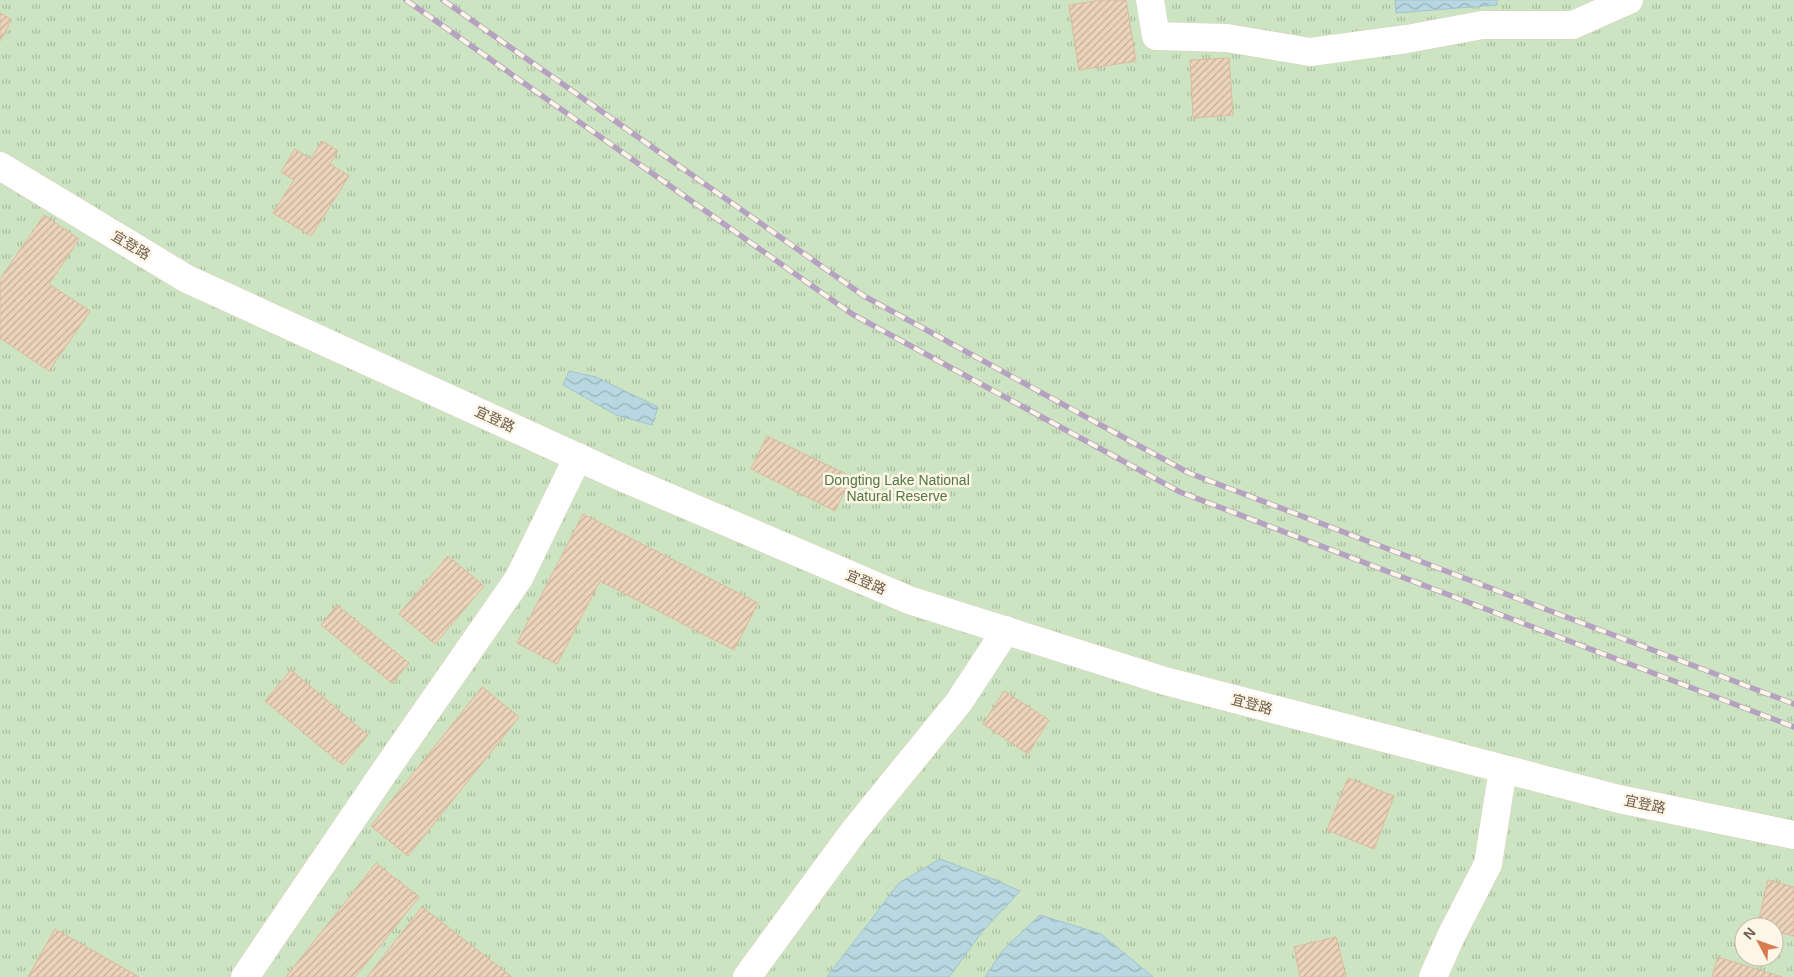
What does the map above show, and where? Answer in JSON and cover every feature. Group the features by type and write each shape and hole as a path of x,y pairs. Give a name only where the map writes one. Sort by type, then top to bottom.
{"street":[{"path":"1150,0 1156,36 1227,38 1310,52 1407,39 1482,25 1573,25 1629,0"},
{"name":"宜登路","path":"0,166 187,279 578,457 909,600 1165,681 1619,799 1794,835"},
{"path":"245,977 519,578 578,457"},
{"path":"747,977 854,831 959,702 1006,630"},
{"path":"1431,976 1488,864 1503,769"}],"green space":[{"name":"Dongting Lake National Natural Reserve","path":"0,0 1794,0 1794,977 0,977"}],"water":[{"path":"1395,0 1497,0 1497,5 1396,13"},
{"path":"569,371 596,377 658,407 652,425 616,415 563,385"},
{"path":"940,859 1020,891 982,932 949,977 827,977 899,883"},
{"path":"1040,915 1101,934 1153,977 985,977 1003,950"}],"building":[{"path":"1101,0 1126,0 1136,61 1079,70 1069,5"},
{"path":"0,13 12,20 0,41"},
{"path":"1229,58 1233,115 1193,118 1190,60"},
{"path":"322,141 338,151 330,164 349,176 311,236 273,213 294,180 281,172 295,149 311,159"},
{"path":"44,215 79,239 49,284 90,311 49,371 0,338 0,279"},
{"path":"767,436 852,477 835,511 751,469"},
{"path":"583,514 758,603 734,650 600,581 557,664 517,643"},
{"path":"448,556 484,586 435,644 399,614"},
{"path":"337,605 409,663 392,683 321,625"},
{"path":"291,670 368,735 343,765 265,701"},
{"path":"482,687 519,717 408,856 371,826"},
{"path":"1004,691 1049,720 1028,754 983,724"},
{"path":"1348,778 1394,796 1374,849 1327,830"},
{"path":"376,863 419,897 355,977 286,977"},
{"path":"1768,880 1794,887 1794,936 1784,934 1784,917 1759,917"},
{"path":"422,907 512,977 367,977"},
{"path":"55,929 139,977 28,977"},
{"path":"1336,937 1346,977 1300,977 1294,947"},
{"path":"1718,957 1734,962 1734,967 1750,967 1782,977 1712,977"}],"railway":[{"path":"406,0 852,314 1180,492 1794,727"},
{"path":"443,0 864,296 1189,473 1794,704"}]}
